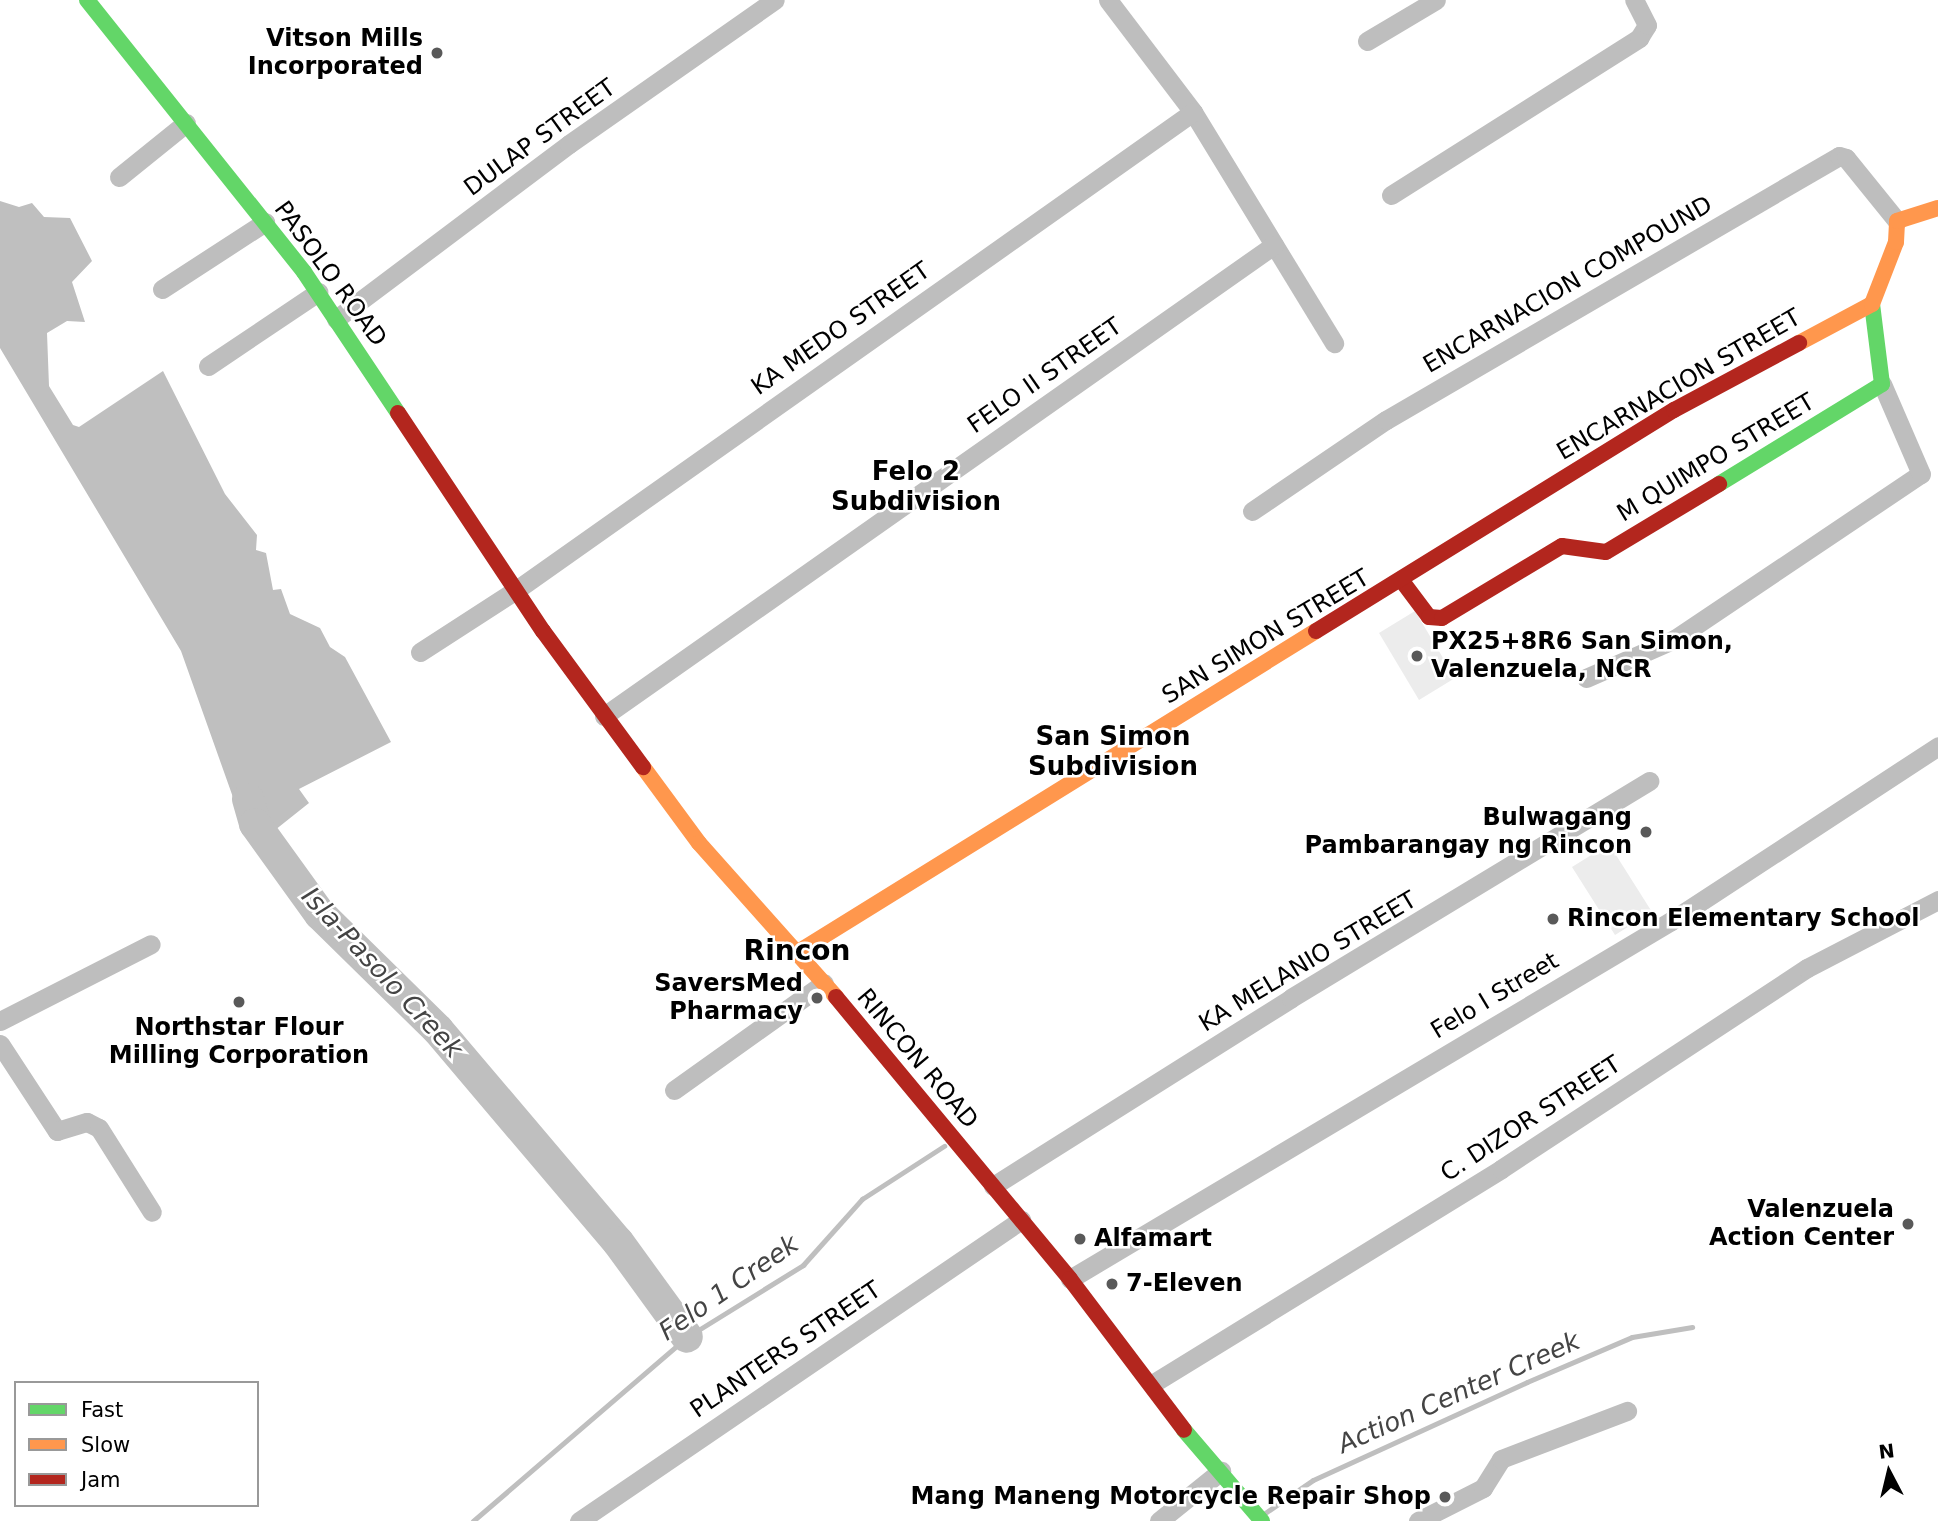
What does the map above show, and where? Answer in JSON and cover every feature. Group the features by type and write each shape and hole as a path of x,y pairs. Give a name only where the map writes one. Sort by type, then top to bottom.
{"street":[{"name":"PASOLO ROAD","path":"87,0 318,292 519,588"},
{"name":"DULAP STREET","path":"336,319 569,144 775,0"},
{"path":"1367,41 1436,0"},
{"path":"1391,195 1639,38 1647,25 1634,0"},
{"path":"1109,1 1192,112 1334,343"},
{"name":"KA MEDO STREET","path":"419,652 519,588 1192,112"},
{"path":"119,177 186,123"},
{"name":"ENCARNACION COMPOUND","path":"1252,511 1386,420 1839,156 1846,158 1897,221"},
{"path":"1586,678 1675,639 1922,474 1882,384 1872,304 1896,242 1897,221 1938,208"},
{"path":"162,289 265,222"},
{"name":"FELO II STREET","path":"604,716 1274,245"},
{"path":"208,366 318,292"},
{"name":"ENCARNACION STREET","path":"1402,581 1674,410 1872,304"},
{"name":"M QUIMPO STREET","path":"1402,581 1429,617 1442,618 1569,544 1606,551 1882,384"},
{"name":"SAN SIMON STREET","path":"798,953 1402,581"},
{"name":"RINCON ROAD","path":"519,588 604,716 699,843 824,983 993,1186 1070,1279 1152,1384 1182,1428 1222,1471 1262,1521"},
{"name":"Felo Ⅰ Street","path":"1070,1279 1671,921 1938,746"},
{"name":"KA MELANIO STREET","path":"993,1186 1291,998 1650,781"},
{"name":"C. DIZOR STREET","path":"1152,1384 1501,1169 1807,968 1938,900"},
{"path":"151,943 0,1022 0,1043 57,1131 87,1122 99,1128 152,1212"},
{"path":"674,1090 824,983"},
{"name":"PLANTERS STREET","path":"579,1521 1021,1220"},
{"path":"1418,1521 1483,1488 1496,1464 1508,1455 1628,1411"},
{"path":"1159,1521 1222,1471"}],"shaded area":[{"path":"0,201 19,207 32,203 44,217 70,218 92,261 72,282 85,322 67,321 47,333 49,386 73,425 79,427 163,371 225,494 257,535 256,550 266,553 273,590 281,589 290,614 320,628 330,647 345,657 391,742 299,789 309,803 265,838 256,840 240,817 181,651 0,348"},
{"name":"PX25+8R6 San Simon, Valenzuela, NCR","path":"1415,611 1455,678 1419,700 1379,633"},
{"path":"1609,844 1652,912 1615,935 1572,867"}],"waterway":[{"name":"Isla-Pasolo Creek","path":"248,799 255,824 320,914 438,1030 618,1242 687,1337"},
{"name":"Felo 1 Creek","path":"473,1521 687,1337 803,1265 862,1199 944,1146"},
{"name":"Action Center Creek","path":"1265,1513 1313,1480 1527,1382 1632,1337 1692,1327"}],"traffic: fast":[{"path":"87,0 304,272 398,413"},
{"path":"1719,484 1882,384 1872,304"},
{"path":"1184,1430 1262,1521"}],"traffic: slow":[{"path":"1799,343 1872,304 1896,242 1897,221 1938,208"},
{"path":"798,952 1316,631"},
{"path":"643,767 699,843 836,997"}],"traffic: jam":[{"path":"1316,631 1674,410 1799,343"},
{"path":"398,413 543,631 643,767"},
{"path":"1402,581 1429,617 1442,618 1562,546 1606,552 1719,484"},
{"path":"836,997 1070,1279 1184,1430"}],"place":[{"name":"Vitson Mills Incorporated","path":"437,53"},
{"name":"PX25+8R6 San Simon, Valenzuela, NCR","path":"1417,656"},
{"name":"Bulwagang Pambarangay ng Rincon","path":"1646,832"},
{"name":"Rincon Elementary School","path":"1553,919"},
{"name":"SaversMed Pharmacy","path":"817,998"},
{"name":"Northstar Flour Milling Corporation","path":"239,1002"},
{"name":"Valenzuela Action Center","path":"1908,1224"},
{"name":"Alfamart","path":"1080,1239"},
{"name":"7-Eleven","path":"1112,1284"},
{"name":"Mang Maneng Motorcycle Repair Shop","path":"1445,1497"}],"district":[{"name":"Felo 2 Subdivision","path":"916,487"},
{"name":"San Simon Subdivision","path":"1113,752"},
{"name":"Rincon","path":"797,951"}]}
